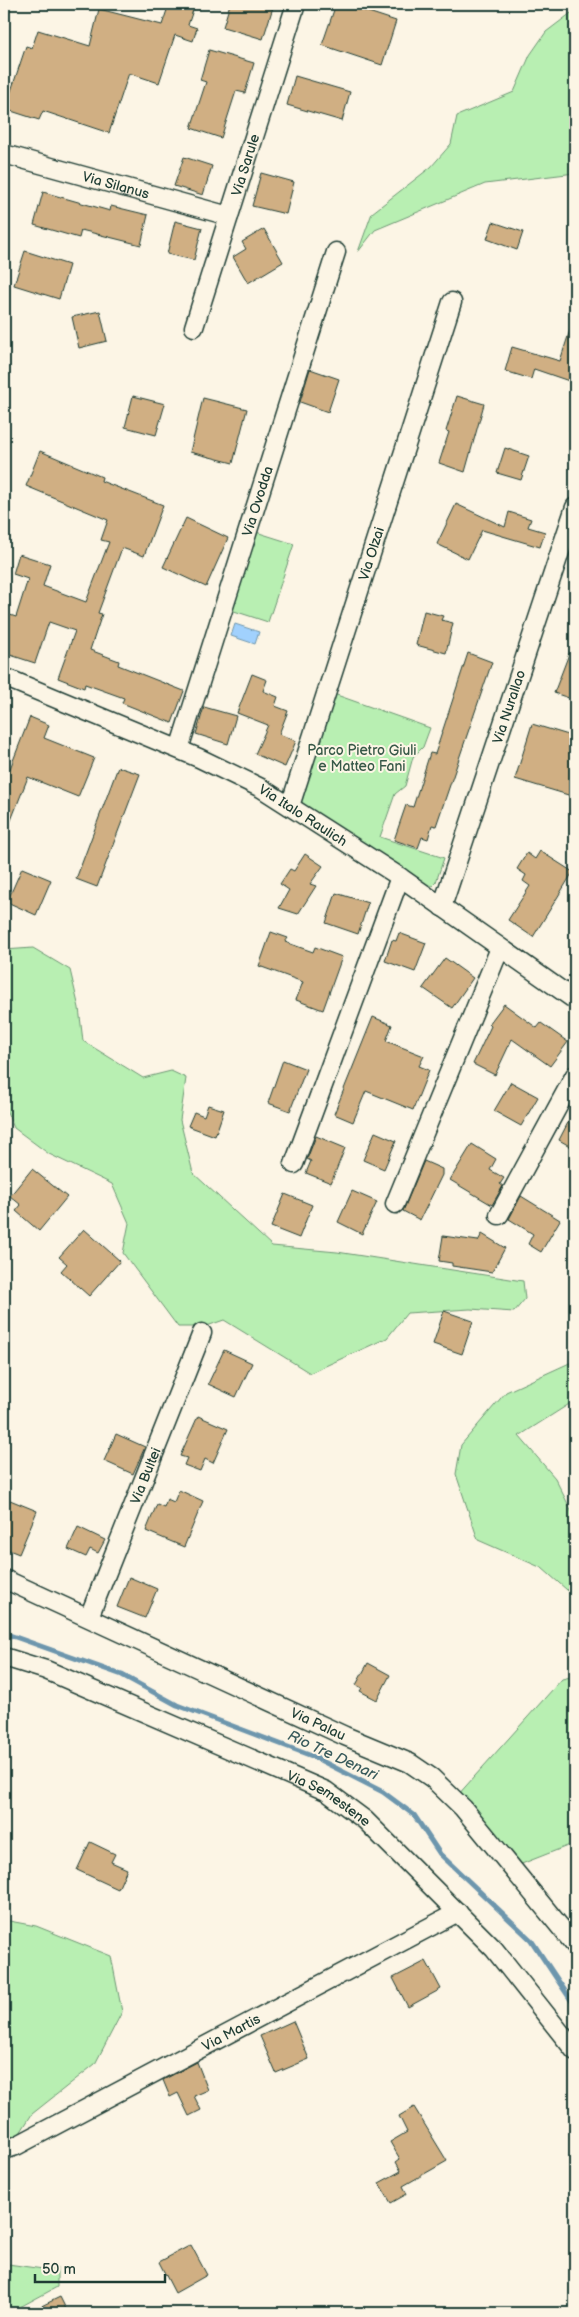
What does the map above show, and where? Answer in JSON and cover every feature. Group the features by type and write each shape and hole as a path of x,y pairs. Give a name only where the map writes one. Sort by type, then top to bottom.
{"street":[{"name":"Via Sarule","path":"194,326 296,4"},
{"name":"Via Silanus","path":"4,154 229,216"},
{"name":"Via Ovodda","path":"179,749 336,252"},
{"name":"Via Olzai","path":"290,806 452,302"},
{"name":"Via Nurallao","path":"442,907 569,549 575,507"},
{"name":"Via Italo Raulich","path":"4,676 241,777 290,806 400,877 575,1000"},
{"path":"294,1164 400,877"},
{"path":"394,1204 500,948"},
{"path":"499,1214 575,1075"},
{"name":"Via Bultei","path":"89,1617 202,1333"},
{"name":"Via Palau","path":"4,1579 345,1736 399,1758 426,1773 463,1808 575,1945"},
{"name":"Via Semestene","path":"4,1657 46,1670 326,1791 365,1820 494,1949 575,2051"},
{"name":"Via Martis","path":"4,2150 16,2146 458,1912"}],"green space":[{"path":"575,10 575,173 485,184 375,230 358,252 372,213 431,167 451,144 457,116 514,92 530,55 546,32"},
{"path":"256,532 294,544 268,622 231,610"},
{"name":"Parco Pietro Giuli e Matteo Fani","path":"331,693 430,728 423,747 413,757 405,786 395,794 380,837 444,858 436,882 432,886 425,885 296,802"},
{"path":"33,948 70,970 79,1008 83,1041 143,1078 171,1071 186,1078 180,1120 193,1173 272,1246 337,1252 523,1281 525,1299 514,1312 470,1309 407,1313 387,1338 310,1373 224,1320 204,1327 178,1327 123,1253 129,1223 112,1184 49,1154 14,1128 4,1105 4,950"},
{"path":"574,1361 574,1401 519,1436 555,1478 575,1518 575,1597 542,1568 478,1540 456,1474 461,1445 506,1392"},
{"path":"575,1676 575,1843 519,1865 457,1796 562,1679"},
{"path":"4,1920 36,1926 111,1956 122,2012 95,2064 32,2114 10,2149 4,2150"},
{"path":"8,2264 43,2269 57,2268 57,2287 9,2313 4,2313 4,2273"}],"water":[{"path":"235,624 259,632 255,644 231,636"}],"building":[{"path":"169,4 195,4 188,25 197,28 193,41 175,35 159,83 129,73 109,133 43,111 39,120 5,109 26,46 32,48 38,30 90,46 99,9 162,25"},
{"path":"230,4 274,4 263,39 223,27"},
{"path":"336,4 344,4 396,21 382,65 322,45"},
{"path":"209,50 254,63 245,93 236,91 221,138 191,128 206,82 200,80"},
{"path":"295,76 350,92 342,121 287,105"},
{"path":"184,157 212,166 203,195 174,186"},
{"path":"261,173 294,182 286,214 252,206"},
{"path":"43,192 110,211 111,206 148,215 141,245 81,230 79,238 34,225"},
{"path":"175,221 202,228 194,260 167,254"},
{"path":"493,222 523,232 517,250 487,239"},
{"path":"264,229 283,262 248,283 233,257 246,249 242,242"},
{"path":"25,251 69,265 59,299 14,285"},
{"path":"100,311 107,341 79,348 72,317"},
{"path":"572,324 575,324 575,383 534,369 531,379 505,371 512,347 560,361"},
{"path":"310,369 339,379 328,412 300,402"},
{"path":"133,396 165,404 156,435 125,427"},
{"path":"457,396 484,404 465,472 439,463 449,432 446,431"},
{"path":"203,398 247,409 233,463 190,452"},
{"path":"505,448 529,456 521,480 497,473"},
{"path":"40,451 102,477 101,481 163,505 144,556 122,548 98,613 102,614 90,650 119,661 118,665 184,691 172,723 122,703 124,698 85,684 84,688 58,678 75,631 49,622 35,663 4,653 4,613 16,617 28,579 13,574 19,554 50,564 43,586 86,602 109,542 101,540 108,520 26,486"},
{"path":"456,504 505,527 509,512 531,519 528,527 545,532 540,547 482,530 468,559 437,544"},
{"path":"186,518 228,538 206,587 163,567"},
{"path":"424,611 443,616 441,620 453,623 446,653 416,645"},
{"path":"575,641 575,700 554,693"},
{"path":"468,653 492,662 436,826 432,825 428,839 422,837 418,848 394,840 406,805 413,807 430,753 435,754"},
{"path":"252,674 267,680 263,691 278,697 275,706 288,711 279,734 296,741 285,767 255,754 268,725 237,713"},
{"path":"204,707 236,716 228,744 196,734"},
{"path":"30,717 49,725 44,738 94,758 78,797 28,777 4,838 4,784"},
{"path":"532,724 575,737 575,797 515,779"},
{"path":"118,767 140,774 97,887 76,879"},
{"path":"540,851 573,872 533,937 508,920 530,886 523,881 526,875 517,869 527,853 535,859"},
{"path":"305,854 323,866 310,884 316,886 298,914 279,908 289,890 280,884 290,869 294,871"},
{"path":"22,868 51,880 36,915 7,902"},
{"path":"336,893 368,903 358,934 326,923"},
{"path":"271,932 288,938 285,942 313,952 315,947 342,957 323,1010 296,1000 303,982 259,966"},
{"path":"399,933 426,943 415,972 385,961 392,940 396,941"},
{"path":"445,958 473,978 452,1008 423,988"},
{"path":"504,1004 537,1028 541,1023 568,1042 550,1066 512,1039 495,1075 473,1064 491,1026 489,1024"},
{"path":"373,1017 392,1025 386,1041 424,1056 419,1066 429,1070 413,1110 366,1091 353,1122 334,1114"},
{"path":"283,1060 306,1069 290,1111 268,1103"},
{"path":"511,1082 538,1097 521,1126 494,1111"},
{"path":"208,1105 224,1110 215,1136 188,1126 194,1112 204,1116"},
{"path":"575,1109 575,1149 559,1140"},
{"path":"375,1132 396,1141 384,1169 363,1160"},
{"path":"316,1136 345,1148 331,1183 306,1173 311,1161 307,1159"},
{"path":"472,1144 496,1159 490,1170 504,1178 500,1184 503,1186 492,1205 450,1180"},
{"path":"424,1161 442,1169 442,1175 420,1220 403,1211"},
{"path":"32,1169 67,1197 39,1231 16,1211 21,1205 10,1196"},
{"path":"352,1191 377,1202 362,1234 338,1222"},
{"path":"285,1194 312,1205 299,1238 271,1227"},
{"path":"521,1196 560,1220 541,1252 528,1244 533,1234 509,1219"},
{"path":"84,1229 120,1261 89,1296 61,1271 67,1264 59,1257"},
{"path":"482,1234 505,1248 492,1272 452,1266 452,1263 439,1261 443,1236 478,1241"},
{"path":"444,1311 473,1321 462,1354 433,1344"},
{"path":"224,1350 252,1363 236,1397 208,1384"},
{"path":"198,1416 228,1429 213,1463 205,1459 200,1471 184,1465 187,1458 180,1456"},
{"path":"116,1434 145,1447 133,1474 104,1461"},
{"path":"179,1490 203,1501 184,1547 146,1531 157,1504 164,1507 167,1499 174,1502"},
{"path":"10,1500 37,1511 19,1554 4,1548 4,1515"},
{"path":"78,1527 105,1540 98,1553 90,1549 86,1557 68,1549"},
{"path":"129,1577 157,1589 145,1618 117,1607"},
{"path":"368,1663 390,1675 377,1700 360,1691 362,1688 356,1685"},
{"path":"90,1842 115,1854 111,1862 127,1869 118,1889 77,1870"},
{"path":"426,1961 441,1989 408,2007 393,1978"},
{"path":"293,2021 309,2059 276,2073 260,2036"},
{"path":"197,2062 208,2090 194,2096 201,2110 189,2116 178,2093 170,2097 163,2080"},
{"path":"414,2107 447,2161 403,2186 407,2194 391,2203 379,2183 401,2171 396,2162 400,2159 390,2142 407,2132 399,2116"},
{"path":"191,2245 207,2275 175,2293 159,2262"},
{"path":"60,2297 68,2313 27,2313"}],"waterway":[{"name":"Rio Tre Denari","path":"4,1633 122,1675 177,1705 312,1756 383,1792 414,1815 440,1854 531,1940 575,2006"}]}
